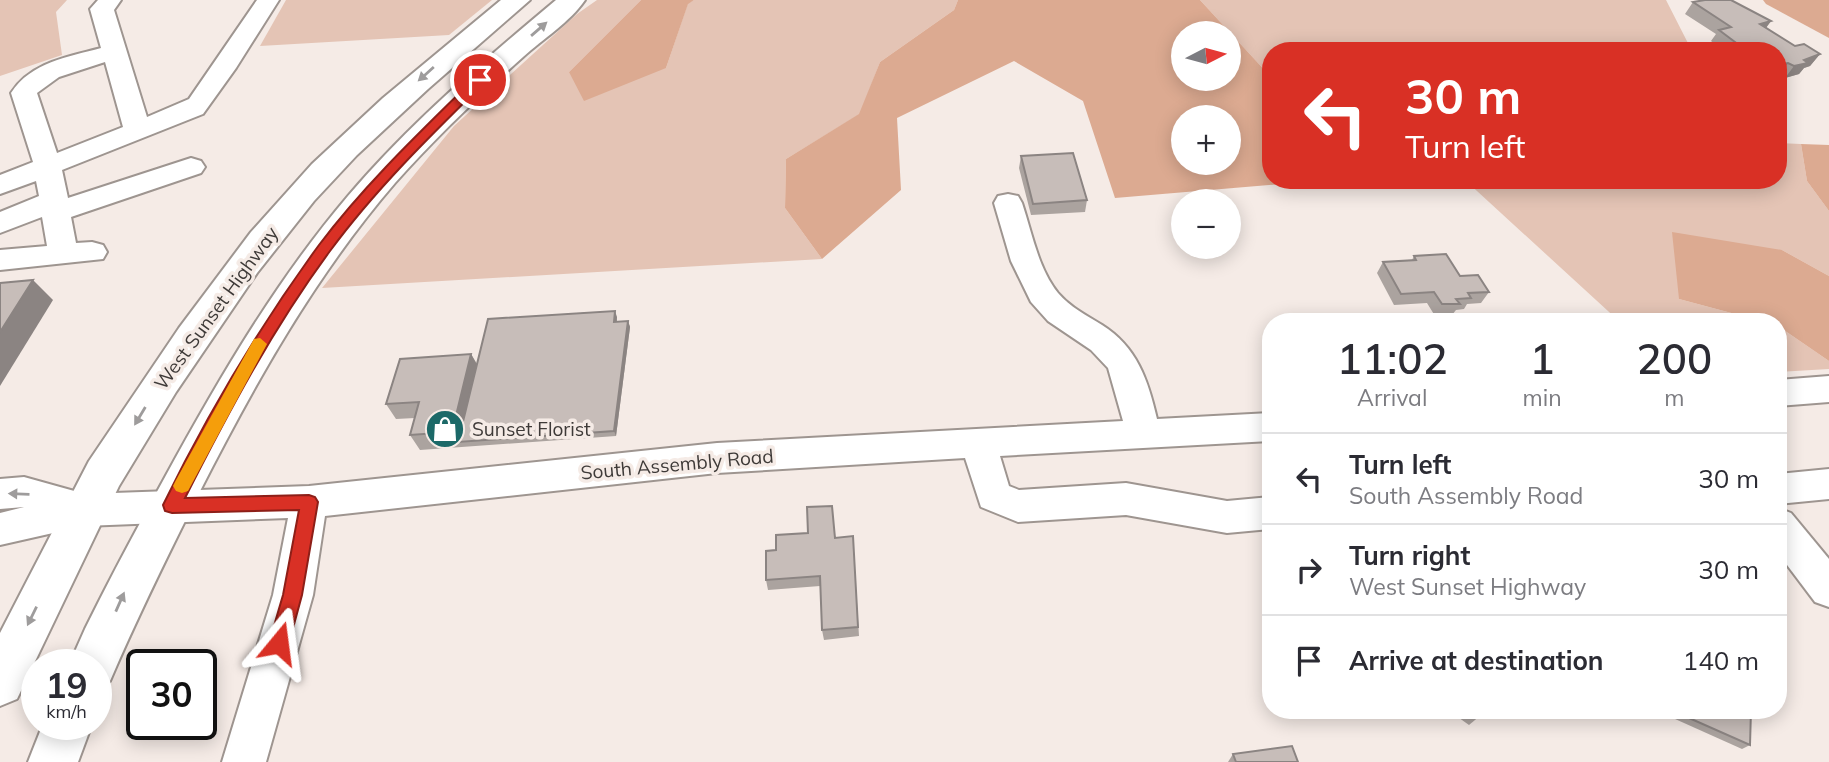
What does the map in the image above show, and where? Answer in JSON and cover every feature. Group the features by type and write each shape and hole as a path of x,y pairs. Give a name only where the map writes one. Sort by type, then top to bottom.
{"main road":[{"name":"West Sunset Highway","path":"0,683 84,510 143,410 208,314 269,232 323,171 385,111 443,59 517,0"},
{"path":"100,649 130,581 240,374 297,286 343,225 435,122 572,0"},
{"path":"53,762 62,740"}],"street":[{"path":"110,0 102,9 138,132"},
{"path":"0,185 194,108 207,96 211,85 248,34 268,0"},
{"path":"0,260 77,253 55,207 48,167 24,93 26,86 47,73 114,51"},
{"path":"0,223 191,167"},
{"path":"1008,203 1042,295 1059,314 1119,357 1129,378 1144,435"},
{"path":"1787,392 1829,389"},
{"name":"South Assembly Road","path":"0,529 84,510 309,502 717,458 1262,428"},
{"path":"979,444 994,496 1018,506 1126,499 1227,517 1262,514"},
{"path":"1787,488 1829,484"},
{"name":"South Assembly Road","path":"0,494 24,492 84,510"},
{"path":"244,762 293,595 309,502"},
{"path":"1787,535 1829,589"}],"shaded area":[{"path":"0,0 67,0 56,12 62,55 0,76"},
{"path":"286,0 492,0 449,35 260,46"},
{"path":"597,0 641,0 569,72 666,68 688,3 694,0 958,0 954,10 880,62 860,114 786,159 785,208 822,259 322,288 454,126 577,14"},
{"path":"641,0 694,0 688,4 666,68 584,101 569,72"},
{"path":"958,0 1200,0 1219,21 1171,21 1171,91 1241,91 1241,45 1262,67 1262,186 1171,189 1171,193 1115,198 1083,101 1014,61 897,118 901,190 822,259 785,208 786,159 859,114 880,62 954,10"},
{"path":"1200,0 1666,0 1687,42 1262,42 1262,67 1241,45 1241,21 1219,21"},
{"path":"1763,0 1829,0 1829,38 1766,4"},
{"path":"1787,143 1801,144 1807,181 1829,211 1829,276 1782,250 1679,299 1731,313 1610,313 1475,189 1787,189"},
{"path":"1801,144 1829,145 1829,211 1807,181"},
{"path":"1672,232 1782,250 1829,276 1829,361 1787,332 1787,313 1731,313 1679,299"},
{"path":"1787,332 1829,361 1829,369 1787,371"}],"building":[{"path":"1731,0 1771,21 1760,24 1795,46 1804,44 1820,54 1804,60 1808,63 1794,66 1787,63 1787,42 1735,42 1719,30 1731,27 1693,2"},
{"path":"1073,153 1087,200 1033,204 1021,156"},
{"path":"1446,254 1460,276 1478,275 1489,292 1468,293 1471,298 1456,299 1460,304 1442,304 1434,292 1401,294 1383,262 1416,260 1414,256"},
{"path":"33,280 0,332 0,283"},
{"path":"615,311 614,322 628,321 614,431 458,442 488,319"},
{"path":"471,354 452,432 410,435 419,402 386,404 400,359"},
{"path":"832,506 835,538 853,536 858,627 822,630 820,576 766,580 766,551 776,550 776,535 808,533 807,507"},
{"path":"1691,719 1751,719 1750,745"},
{"path":"1292,746 1298,762 1236,762 1233,754"}],"slow traffic":[{"path":"182,486 240,374 260,344"}],"place":[{"name":"Sunset Florist","path":"445,429"}],"route":[{"path":"279,643 293,595 309,502 172,505 240,374 297,286 362,201 435,122 480,80"}]}
